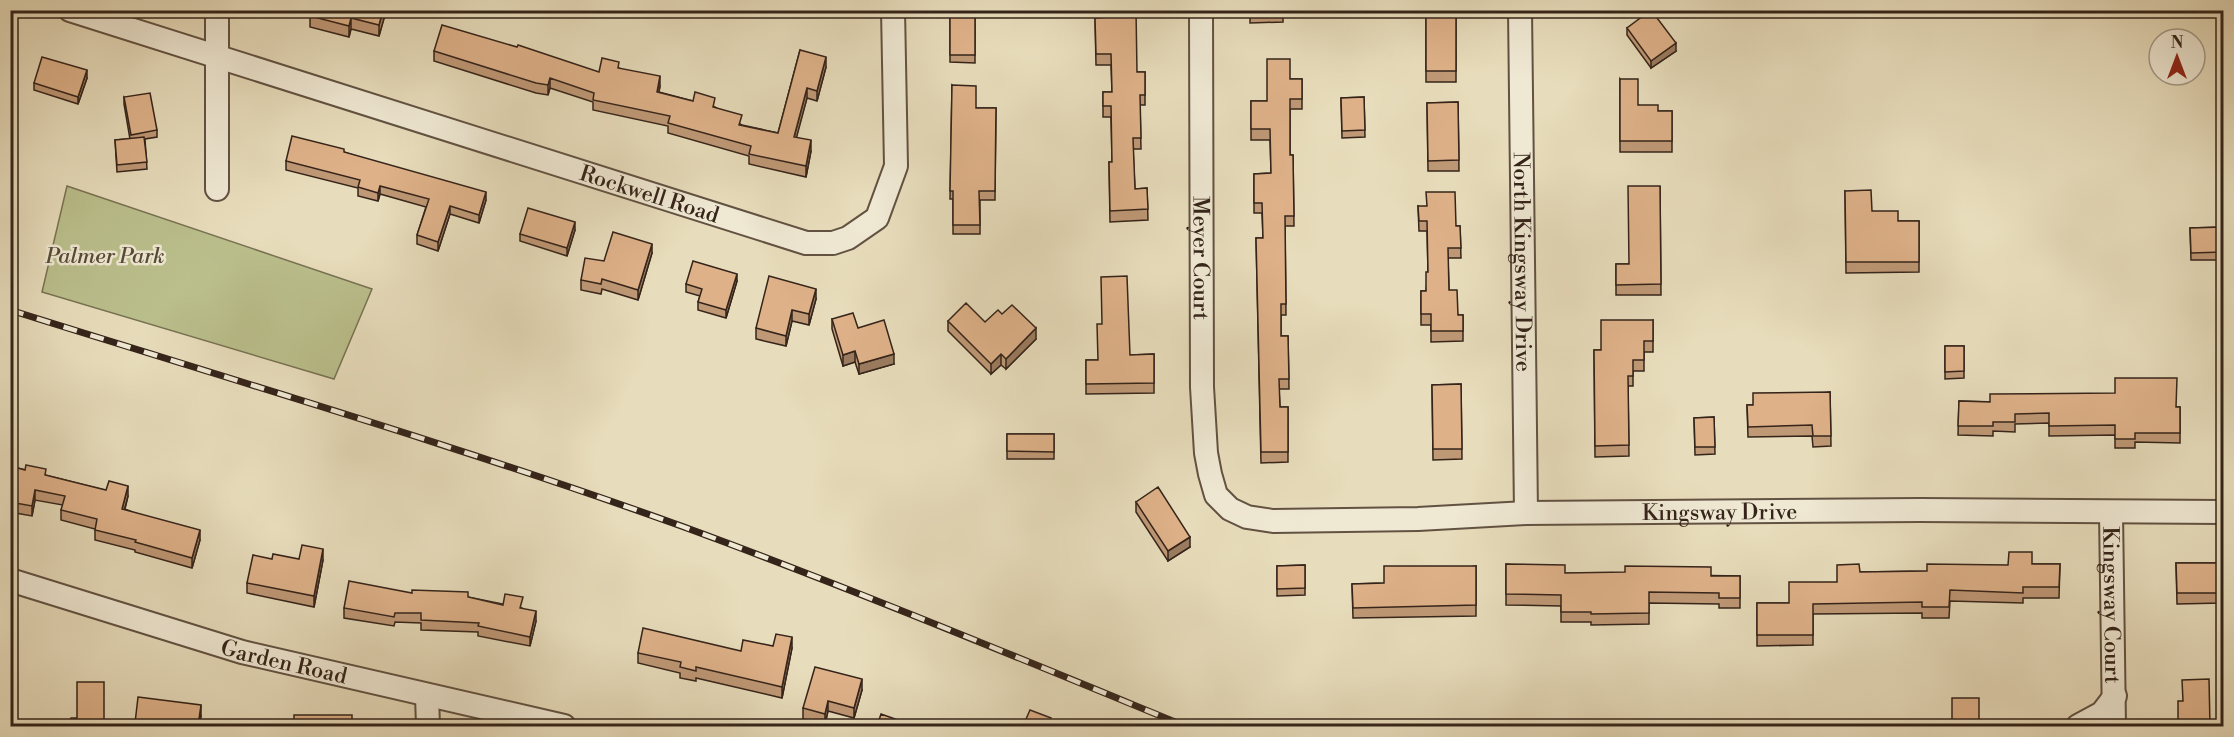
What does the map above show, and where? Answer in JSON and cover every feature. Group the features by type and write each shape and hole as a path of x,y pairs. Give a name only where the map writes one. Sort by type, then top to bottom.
{"street":[{"name":"Rockwell Road","path":"70,10 806,243 833,243 848,238 877,218 896,166 893,10"},
{"path":"217,10 217,189"},
{"name":"Meyer Court","path":"1201,10 1202,387 1206,453 1216,495 1220,501"},
{"name":"North Kingsway Drive","path":"1520,10 1526,513"},
{"name":"Kingsway Drive","path":"1220,501 1247,517 1273,521 1418,519 1526,513 1908,510 2223,512"},
{"name":"Kingsway Court","path":"2111,512 2115,726"},
{"name":"Garden Road","path":"10,580 242,651 564,726"},
{"path":"428,696 428,726"},
{"name":"Kingsway Court","path":"2078,726 2102,713 2115,696"}],"green space":[{"name":"Palmer Park","path":"67,186 372,289 334,379 42,292"}],"building":[{"path":"311,10 383,10 379,25 351,18 349,26 310,16"},
{"path":"1108,10 1136,10 1137,72 1145,72 1145,95 1140,95 1141,138 1133,138 1135,189 1147,188 1148,209 1110,211 1111,106 1103,106 1103,92 1112,92 1111,54 1096,54 1095,18 1108,17"},
{"path":"1250,10 1283,10 1283,12 1250,12"},
{"path":"1651,10 1676,43 1651,61 1627,28"},
{"path":"950,11 975,11 975,55 950,55"},
{"path":"1456,16 1456,71 1426,71 1426,17"},
{"path":"442,25 517,47 518,45 599,72 602,58 619,62 618,68 660,76 657,92 693,101 695,92 715,98 713,107 742,115 739,125 778,133 800,50 826,57 817,91 807,88 794,137 811,140 806,166 749,154 751,146 668,123 670,116 593,100 594,93 550,78 548,85 536,83 434,51"},
{"path":"10,43 15,45 10,59"},
{"path":"42,57 87,70 78,97 34,83"},
{"path":"1267,59 1290,59 1290,79 1302,79 1302,99 1290,99 1290,155 1293,155 1294,216 1285,216 1286,304 1281,304 1281,336 1288,336 1289,379 1279,379 1280,407 1288,407 1288,452 1261,452 1256,238 1263,238 1262,203 1254,203 1254,174 1271,173 1270,129 1251,129 1251,101 1267,101"},
{"path":"1620,79 1638,79 1638,105 1658,105 1658,111 1672,111 1672,141 1620,141"},
{"path":"952,85 976,86 976,108 996,108 995,191 979,191 980,225 953,225 953,191 950,191"},
{"path":"150,93 157,130 131,135 124,97"},
{"path":"1364,97 1365,130 1342,131 1341,98"},
{"path":"1458,102 1459,160 1428,161 1427,103"},
{"path":"292,136 344,149 344,152 486,192 479,215 450,206 438,242 417,235 429,199 380,186 378,193 358,187 360,180 286,161"},
{"path":"144,137 147,162 117,165 115,140"},
{"path":"1628,186 1660,186 1661,284 1616,285 1616,264 1629,264"},
{"path":"1871,190 1872,211 1898,211 1898,221 1919,221 1919,262 1846,262 1845,191"},
{"path":"1426,192 1455,192 1456,226 1460,226 1461,248 1448,248 1449,290 1457,290 1458,315 1463,315 1463,331 1431,331 1431,314 1421,314 1421,291 1426,291 1426,272 1428,272 1427,221 1419,221 1418,206 1427,206"},
{"path":"528,208 575,222 567,248 520,234"},
{"path":"2223,227 2223,252 2191,253 2190,228"},
{"path":"613,232 652,244 638,290 602,279 601,284 581,280 585,258 604,261"},
{"path":"693,261 737,274 726,310 698,302 702,289 686,284"},
{"path":"769,276 816,289 809,314 792,310 786,336 756,328"},
{"path":"1127,276 1130,355 1154,354 1154,383 1086,384 1086,360 1098,360 1097,324 1102,324 1101,277"},
{"path":"966,303 985,322 998,310 1002,314 1012,305 1036,328 1006,359 1001,354 991,364 948,321"},
{"path":"853,313 858,328 884,320 894,354 859,364 855,351 843,355 832,319"},
{"path":"1601,320 1653,320 1653,341 1644,341 1644,360 1633,360 1633,376 1628,376 1629,445 1595,446 1594,350 1601,350"},
{"path":"1945,346 1964,346 1964,371 1945,372"},
{"path":"2115,378 2177,378 2176,407 2180,407 2180,433 2135,433 2135,439 2115,439 2115,425 2049,426 2049,413 2015,414 2015,422 1993,422 1993,426 1958,426 1959,401 1990,402 1990,394 2115,393"},
{"path":"1461,384 1462,449 1433,449 1432,385"},
{"path":"1830,392 1831,436 1813,436 1812,425 1748,427 1747,405 1753,405 1753,393"},
{"path":"2221,416 2223,416 2223,446 2222,446"},
{"path":"1714,417 1715,447 1695,447 1694,418"},
{"path":"1007,434 1054,434 1054,452 1007,451"},
{"path":"26,465 46,469 45,475 106,490 109,481 128,486 122,509 200,530 192,558 95,530 97,519 61,510 65,496 35,490 32,506 10,502 10,466 25,470"},
{"path":"1158,487 1190,537 1168,551 1136,502"},
{"path":"302,545 323,549 314,596 247,583 253,555 272,559 273,554 299,559"},
{"path":"2009,552 2032,552 2032,564 2060,564 2059,587 2023,587 2023,593 1950,590 1949,607 1922,607 1922,602 1813,604 1813,635 1757,635 1757,603 1789,603 1789,582 1837,582 1837,565 1859,564 1860,572 1927,571 1927,564 2008,565"},
{"path":"2176,563 2223,563 2223,593 2177,593"},
{"path":"1506,564 1565,565 1565,573 1625,572 1625,566 1711,567 1711,576 1740,576 1740,598 1719,598 1719,593 1649,592 1649,613 1561,612 1561,595 1506,594"},
{"path":"1305,565 1305,588 1277,589 1277,566"},
{"path":"1384,566 1476,566 1476,605 1353,608 1352,584 1384,583"},
{"path":"349,581 412,593 412,590 468,592 468,597 503,605 505,594 523,597 520,608 536,611 530,637 478,626 479,623 421,620 421,613 395,613 394,617 344,608"},
{"path":"643,628 741,651 743,640 773,646 776,634 792,637 782,687 696,667 696,671 680,667 681,662 638,653"},
{"path":"815,667 862,679 854,708 828,701 825,714 803,708"},
{"path":"2209,679 2210,726 2178,726 2178,701 2183,701 2182,680"},
{"path":"77,682 104,682 104,726 71,726 71,718 77,718"},
{"path":"138,697 201,705 198,726 152,726 135,723"},
{"path":"1952,698 1979,698 1979,726 1952,726"},
{"path":"1030,710 1051,718 1047,726 1023,726"},
{"path":"881,714 915,726 877,726"},
{"path":"294,715 352,715 352,726 294,726"}],"railway":[{"path":"10,310 517,469 684,527 873,599 1185,726"}]}
